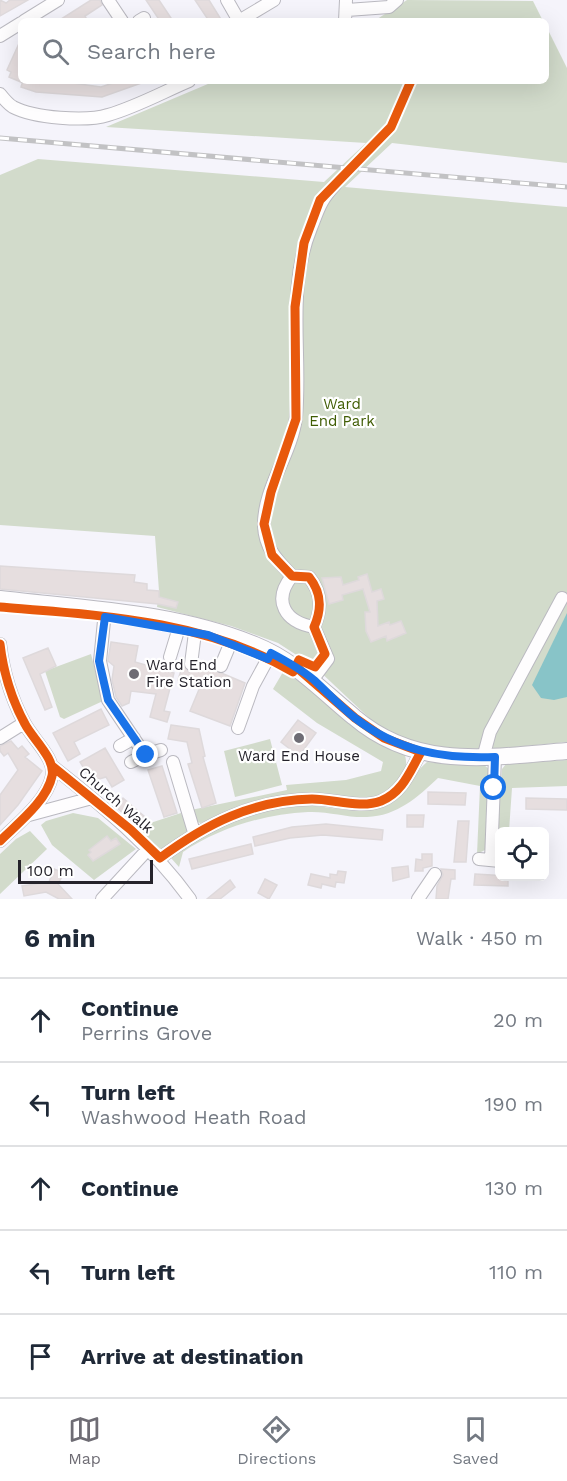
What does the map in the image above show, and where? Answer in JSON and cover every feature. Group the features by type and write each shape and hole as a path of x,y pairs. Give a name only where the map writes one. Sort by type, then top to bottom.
{"main road":[{"path":"0,599 188,623 233,637 271,653 313,679 355,718 374,731 421,752 453,758 567,751"}],"street":[{"path":"29,18 58,0"},
{"path":"108,0 117,18"},
{"path":"227,0 237,18"},
{"path":"244,18 274,0"},
{"path":"346,10 389,7 397,0"},
{"path":"0,36 18,25"},
{"path":"0,94 10,105 20,110 45,116 92,117 107,116 182,84"},
{"path":"313,679 328,659 314,627 320,613 318,592 309,577 292,576 272,555 264,524 271,492 296,419 295,307 304,243 320,200 335,185"},
{"path":"292,576 284,586 281,600 288,616 300,625 314,627"},
{"path":"490,860 490,732 562,598"},
{"path":"105,611 99,661 108,700 146,755"},
{"path":"170,657 188,623"},
{"path":"188,623 191,664"},
{"path":"221,666 233,637"},
{"name":"Church Walk","path":"0,644 8,679 24,723 52,766 160,858 190,899"},
{"path":"238,728 253,686 271,653"},
{"path":"0,738 24,723"},
{"path":"120,746 134,738"},
{"path":"131,762 161,750"},
{"path":"160,858 194,832 233,814 279,803 312,799 362,804 381,801 406,782 421,752"},
{"path":"173,762 194,832"},
{"path":"0,841 29,815 52,776 52,766"},
{"name":"Church Walk","path":"29,815 92,798"},
{"path":"102,899 149,848"},
{"path":"419,897 435,874"}],"green space":[{"path":"407,0 533,1 542,18 379,18"},
{"name":"Ward End Park","path":"549,32 567,68 567,163 392,143 345,187 567,207 567,742 496,749 426,748 385,733 315,667 278,643 231,626 157,607 159,591 155,536 0,525 0,175 38,159 324,182 366,143 106,127 208,84 549,84"},
{"path":"91,654 103,701 64,719 60,717 45,671"},
{"path":"283,672 302,683 389,749 405,755 403,777 393,788 373,799 248,805 201,823 196,822 191,810 287,790 286,785 346,780 381,771 383,762 317,723 273,689"},
{"path":"270,739 282,785 235,797 224,751"},
{"path":"567,760 567,786 512,788 509,827 498,827 502,769 506,764"},
{"path":"427,762 484,765 489,769 487,849 477,854 480,786 438,778 406,804 378,816 315,812 291,813 259,819 227,829 197,843 183,852 179,867 171,858 199,837 216,828 271,809 305,805 364,810 383,806 403,791"},
{"path":"73,813 98,818 136,849 94,880 52,845 41,825 46,821"},
{"path":"181,813 189,832 171,845 157,850 138,827"},
{"path":"30,831 47,849 0,894 0,854 16,839"}],"water":[{"path":"567,613 567,697 554,700 541,698 532,685"}],"building":[{"path":"0,0 6,3 10,0 28,0 0,16"},
{"path":"91,0 100,0 102,5 85,16 86,18 63,18"},
{"path":"146,0 159,0 171,18 158,18"},
{"path":"195,0 209,0 220,18 207,18"},
{"path":"18,46 18,81 9,77 11,72 7,70"},
{"path":"22,84 80,84 101,87 110,84 139,84 102,97 36,92 21,87"},
{"path":"0,566 135,575 134,582 147,584 147,590 159,591 159,597 178,602 176,608 158,604 0,589"},
{"path":"367,574 372,592 381,589 384,599 377,601 378,626 401,621 406,633 387,641 386,636 371,642 366,631 365,612 370,612 363,589 342,595 343,600 329,604 322,578 341,577 343,585 359,580 358,577"},
{"name":"Ward End Fire Station","path":"111,642 138,646 135,662 174,673 164,711 170,712 167,722 150,717 156,694 131,691 129,703 122,706 116,697 112,680 114,666 108,661"},
{"path":"48,648 56,666 40,674 52,707 45,710 23,658"},
{"path":"183,664 189,672 198,669 205,671 207,667 245,683 230,726 190,711 200,687 178,680"},
{"path":"101,709 109,725 74,742 80,754 68,761 53,733"},
{"name":"Ward End House","path":"298,720 316,733 299,756 281,742"},
{"path":"171,725 199,729 205,756 203,757 216,803 202,808 188,764 192,763 187,742 168,739"},
{"path":"11,741 18,749 22,746 29,754 25,757 42,771 18,805 0,825 0,795 18,770 8,753 4,756 0,751 0,746"},
{"path":"105,748 124,780 112,787 106,777 92,781 80,762"},
{"path":"162,766 177,813 164,817 148,770"},
{"path":"428,792 466,793 465,805 428,804"},
{"path":"123,798 144,816 136,825 116,807"},
{"path":"526,798 567,799 567,810 526,809"},
{"path":"407,815 424,815 423,827 407,827"},
{"path":"458,821 469,821 466,862 454,862"},
{"path":"326,824 383,830 382,840 323,835 290,838 255,846 253,837 292,827"},
{"path":"107,836 111,841 116,838 120,844 93,861 88,855 91,852 89,850"},
{"path":"251,844 253,854 192,869 189,859"},
{"path":"422,854 432,854 432,866 423,868 423,871 415,871 416,859 422,860"},
{"path":"408,866 409,877 393,881 392,868"},
{"path":"54,869 64,873 58,884 72,899 59,899 46,892 24,896 22,886 49,882"},
{"path":"441,869 455,870 455,879 451,879 448,899 436,899 437,886 443,875"},
{"path":"338,871 346,872 344,883 336,882 335,887 322,884 321,888 308,885 311,874 330,878 330,874 337,875"},
{"path":"475,874 495,875 495,881 508,881 508,886 474,885"},
{"path":"265,879 277,885 269,899 258,893"},
{"path":"230,880 235,887 220,899 207,899"}],"railway":[{"path":"0,138 567,187"}],"cycle path":[{"path":"0,607 113,617 151,623 224,641 293,672 299,660 315,667 325,654 314,627 319,607 316,589 309,577 292,576 272,555 264,524 271,492 296,419 295,307 304,243 320,200 391,127 410,84"},
{"path":"0,644 6,674 20,715 47,756 52,769 49,785 38,803 0,841"},
{"path":"52,766 131,830 160,858 213,825 250,809 290,800 320,799 364,804 389,797 405,780 421,752 384,738 355,718 295,666"}],"place":[{"name":"Ward End Fire Station","path":"134,674"},
{"name":"Ward End House","path":"299,738"}],"route":[{"path":"146,755 108,700 99,661 105,617 208,635 248,649 268,659 271,653 294,665 313,679 355,718 384,738 421,752 453,758 495,757 494,788"}]}
